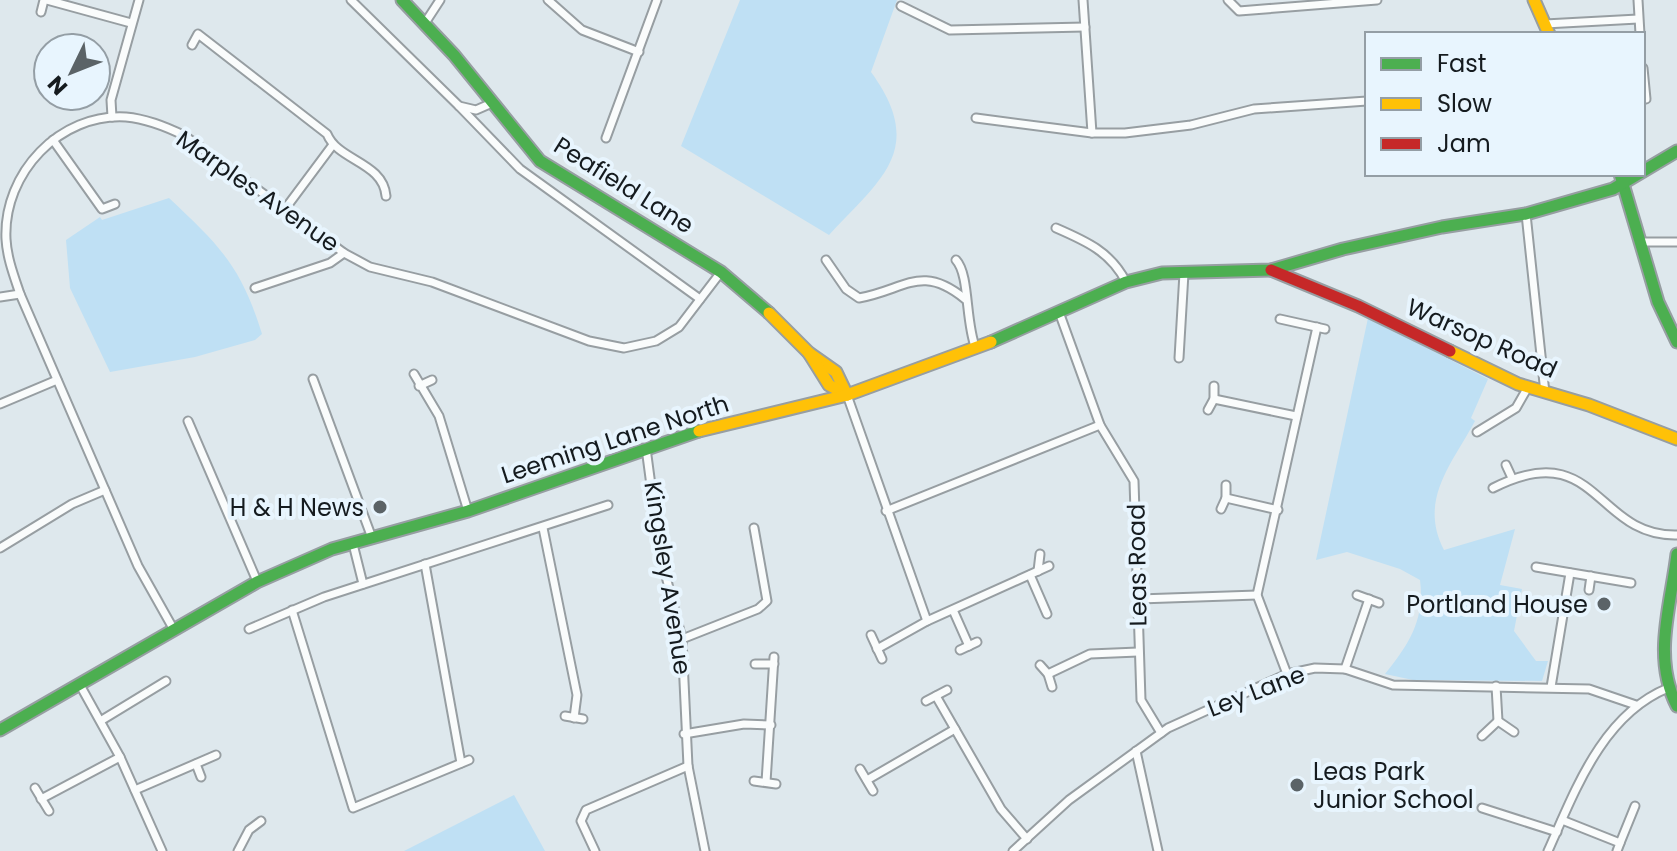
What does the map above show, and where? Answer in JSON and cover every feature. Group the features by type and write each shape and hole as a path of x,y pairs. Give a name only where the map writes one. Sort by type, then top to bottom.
{"main road":[{"name":"Peafield Lane","path":"402,0 425,23 528,149 556,174 721,272 753,297 809,353 836,372 847,395"},
{"path":"1534,0 1547,29"},
{"path":"1645,167 1677,151"},
{"path":"1271,270 1413,233 1526,214 1622,179 1658,302 1677,342"},
{"name":"Leeming Lane North","path":"0,730 257,582 353,543 468,511 706,429 847,395 976,349 1126,282 1162,273 1271,270"},
{"name":"Warsop Road","path":"1271,270 1358,306 1528,387 1589,405 1677,439"},
{"path":"1677,554 1663,666 1668,688 1677,706"}],"street":[{"path":"41,12 46,0 131,23"},
{"path":"112,117 111,100 139,0"},
{"path":"351,0 520,169 700,299"},
{"path":"425,23 440,0"},
{"path":"548,0 582,30 639,52"},
{"path":"606,138 657,0"},
{"path":"1083,0 1092,133"},
{"path":"1228,0 1239,11 1377,0"},
{"path":"1638,0 1640,32"},
{"path":"901,6 950,30 1085,27"},
{"path":"1547,29 1638,19"},
{"path":"192,45 198,34 327,134 332,146 377,174 385,183 386,196"},
{"path":"1645,89 1646,99"},
{"path":"976,118 1092,133 1191,125 1254,109 1365,101"},
{"path":"459,106 469,111 492,103"},
{"name":"Marples Avenue","path":"174,630 138,566 20,294 6,239 12,197 28,166 53,140 93,120 112,117 145,120 185,136 344,253 370,267 432,282 608,346 641,346 666,336 721,272"},
{"path":"53,140 102,209 115,204"},
{"path":"285,209 332,146"},
{"path":"1526,214 1545,393"},
{"path":"1056,228 1087,241 1116,262 1126,282"},
{"path":"1641,242 1677,242"},
{"path":"255,288 330,263 344,253"},
{"path":"826,260 846,289 859,298 924,279 943,283 965,299"},
{"path":"956,260 963,268 968,330 976,349"},
{"path":"1179,358 1184,273"},
{"path":"0,297 20,294"},
{"name":"Leas Road","path":"1059,312 1100,425 1134,481 1141,700 1161,733"},
{"path":"1280,319 1321,328 1296,416 1278,510 1257,595 1287,674"},
{"path":"414,374 439,416 468,511"},
{"path":"313,379 372,538"},
{"path":"0,404 57,380"},
{"path":"419,386 432,380"},
{"path":"1208,410 1214,399 1214,386"},
{"path":"1477,432 1516,408 1528,387"},
{"path":"847,395 927,621"},
{"path":"1214,399 1296,416"},
{"path":"188,421 257,582"},
{"path":"886,511 1100,425"},
{"name":"Kingsley Avenue","path":"646,448 660,553 682,639 684,734 705,851"},
{"path":"1506,465 1512,478"},
{"path":"1493,488 1538,470 1556,470 1573,477 1590,493 1648,531 1677,535"},
{"path":"1221,509 1226,498 1226,485"},
{"path":"0,548 72,504 105,490"},
{"path":"1226,498 1278,510"},
{"path":"249,629 363,584 608,505"},
{"path":"543,528 577,695 579,718 565,716"},
{"path":"682,639 758,609 767,601 754,528"},
{"path":"756,539 768,535"},
{"path":"353,543 363,584"},
{"path":"1040,554 1034,573 1047,614"},
{"path":"292,610 353,808 465,761 425,564"},
{"path":"877,649 927,621 1049,566"},
{"path":"1536,567 1631,583"},
{"path":"1551,687 1570,573"},
{"path":"1589,590 1591,576"},
{"path":"1139,599 1257,595"},
{"path":"1357,595 1379,603"},
{"path":"1345,669 1369,599"},
{"path":"953,610 973,644 960,650"},
{"path":"871,635 882,659"},
{"path":"1048,674 1090,654 1138,652"},
{"path":"755,664 774,660 766,782"},
{"path":"1040,665 1048,674 1052,687"},
{"name":"Ley Lane","path":"1013,851 1069,800 1161,733 1287,674 1315,668 1345,669 1393,685 1589,689 1636,705"},
{"path":"102,720 166,681"},
{"path":"80,685 102,720 162,851"},
{"path":"1496,686 1498,721"},
{"path":"156,688 162,698"},
{"path":"1548,851 1597,754 1616,725 1636,705 1668,688"},
{"path":"926,701 947,690"},
{"path":"936,696 1001,809 1027,839"},
{"path":"1498,721 1514,732"},
{"path":"1482,736 1498,721"},
{"path":"684,734 744,724 771,725"},
{"path":"867,780 955,729"},
{"path":"1136,751 1158,851"},
{"path":"135,790 216,755"},
{"path":"41,799 120,757"},
{"path":"196,764 201,777"},
{"path":"595,851 581,821 586,810 688,766"},
{"path":"860,769 873,791"},
{"path":"754,781 776,784"},
{"path":"35,788 49,811"},
{"path":"1562,820 1619,847 1635,806"},
{"path":"1482,808 1557,832"},
{"path":"238,851 249,830 261,821"}],"shaded area":[{"path":"740,0 897,0 871,72 887,99 895,122 896,143 880,179 829,235 681,146"},
{"path":"169,198 227,258 246,291 262,334 255,340 195,357 110,372 70,288 66,240 100,217 102,220"},
{"path":"1368,318 1488,379 1471,418 1475,421 1441,483 1436,499 1437,532 1444,550 1515,529 1500,585 1522,589 1514,631 1536,661 1548,661 1542,681 1413,680 1385,674 1413,631 1420,607 1420,580 1400,569 1347,552 1316,560"},
{"path":"514,795 545,851 404,851"}],"traffic: fast":[{"path":"402,0 454,55 540,161 721,272 769,313"},
{"path":"1645,170 1677,151"},
{"path":"1621,176 1658,302 1677,342"},
{"path":"991,342 1126,282 1162,273 1271,270 1343,249 1442,227 1526,214 1613,189 1635,176"},
{"path":"0,730 257,582 332,549 468,511 699,431"},
{"path":"1677,554 1664,650 1670,687 1677,706"}],"traffic: slow":[{"path":"1534,0 1548,32"},
{"path":"769,313 809,353 836,372 847,395"},
{"path":"699,431 847,395 991,342"},
{"path":"1450,351 1518,384 1589,405 1677,439"},
{"path":"809,353 829,385 847,395"}],"traffic: jam":[{"path":"1271,270 1358,306 1450,351"}],"place":[{"name":"H & H News","path":"380,507"},
{"name":"Portland House","path":"1604,604"},
{"name":"Leas Park Junior School","path":"1297,785"}]}
